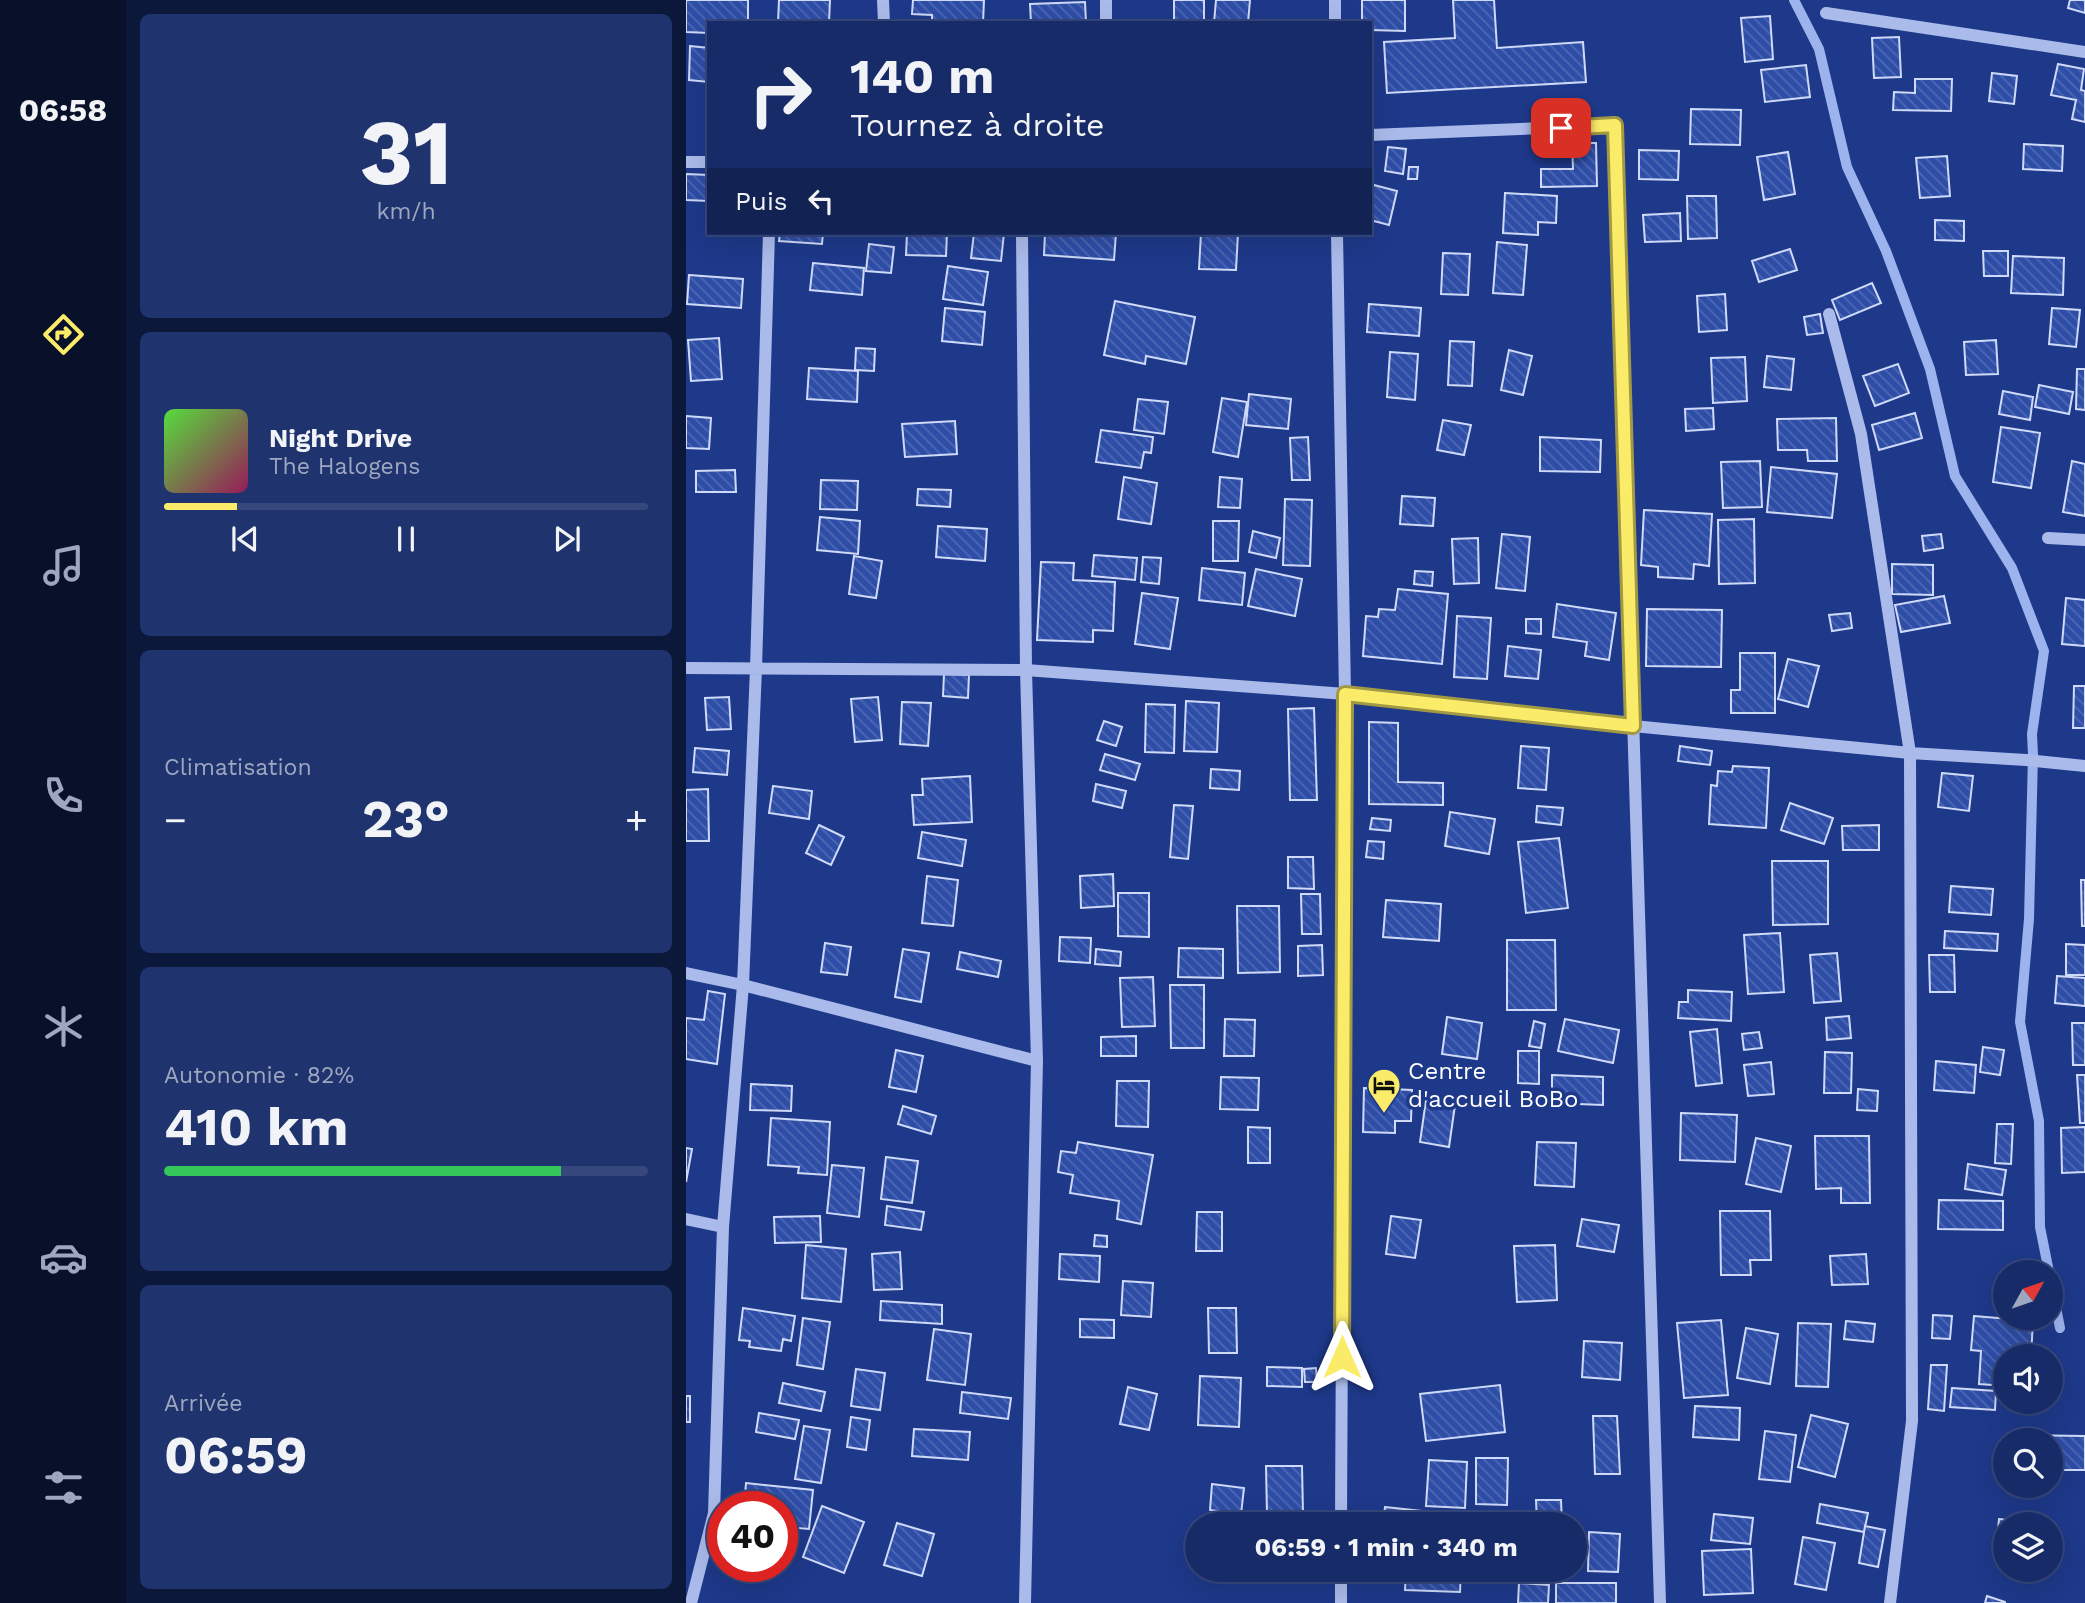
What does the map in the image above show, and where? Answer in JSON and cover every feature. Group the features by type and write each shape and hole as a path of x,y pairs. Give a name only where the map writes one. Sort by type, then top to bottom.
{"street":[{"path":"883,0 884,21"},
{"path":"1106,0 1106,21"},
{"path":"1335,0 1335,21"},
{"path":"1826,13 2085,52"},
{"path":"1372,135 1615,125 1660,1603"},
{"path":"686,162 707,162"},
{"path":"691,1603 714,1513 723,1227 743,985 769,235"},
{"path":"1021,235 1026,670 1037,1062 1026,1603"},
{"path":"1336,235 1345,694 1341,1512"},
{"path":"1829,314 1861,434 1910,754 1912,1421 1890,1603"},
{"path":"2048,538 2085,540"},
{"path":"686,668 1026,670 1345,694 1910,754 2085,766"},
{"path":"686,973 743,985 1037,1062"},
{"path":"686,1219 723,1227"},
{"path":"1340,1603 1341,1582"}],"building":[{"path":"686,0 748,0 748,21 707,21 707,33 686,32"},
{"path":"779,0 830,0 829,21 778,21"},
{"path":"913,0 984,0 983,21 932,21 932,15 912,14"},
{"path":"1174,0 1204,0 1204,21 1174,21"},
{"path":"1216,0 1250,0 1248,21 1214,21"},
{"path":"1362,0 1405,0 1405,31 1372,30 1372,21 1362,21"},
{"path":"1453,0 1494,0 1497,48 1583,42 1586,82 1387,93 1384,42 1455,38"},
{"path":"2070,0 2085,0 2085,13 2068,8"},
{"path":"1085,2 1086,21 1031,21 1030,4"},
{"path":"1770,16 1773,59 1745,62 1741,18"},
{"path":"1899,37 1901,77 1874,78 1872,38"},
{"path":"690,46 707,48 707,82 689,80"},
{"path":"2058,64 2084,69 2081,90 2085,91 2085,122 2072,119 2076,100 2051,95"},
{"path":"1806,65 1810,97 1765,102 1761,70"},
{"path":"1992,73 2017,76 2014,104 1989,101"},
{"path":"1915,79 1952,79 1951,111 1893,110 1894,92 1915,93"},
{"path":"1691,109 1741,110 1740,145 1690,144"},
{"path":"1572,143 1596,143 1597,186 1541,187 1541,169 1573,169"},
{"path":"2024,144 2063,146 2062,171 2023,169"},
{"path":"1388,147 1406,149 1403,174 1385,171"},
{"path":"1639,150 1679,151 1678,180 1639,179"},
{"path":"1788,152 1795,194 1764,200 1757,157"},
{"path":"1947,156 1950,196 1920,198 1916,158"},
{"path":"1409,167 1418,167 1417,179 1408,179"},
{"path":"686,174 707,175 707,201 686,200"},
{"path":"1372,185 1397,191 1389,225 1372,221"},
{"path":"1505,193 1557,196 1556,223 1538,222 1538,235 1503,233"},
{"path":"1687,196 1716,196 1717,238 1688,239"},
{"path":"1680,213 1681,241 1645,242 1643,215"},
{"path":"1935,220 1964,221 1964,241 1935,240"},
{"path":"780,235 823,235 822,244 779,241"},
{"path":"907,235 947,235 946,256 906,255"},
{"path":"974,235 1004,235 1001,261 971,258"},
{"path":"1045,235 1116,235 1114,260 1044,255"},
{"path":"1201,235 1238,235 1236,270 1199,269"},
{"path":"1497,242 1527,245 1523,295 1493,293"},
{"path":"869,244 894,247 891,273 866,271"},
{"path":"1790,249 1797,270 1759,282 1752,261"},
{"path":"1983,251 2008,251 2008,276 1984,276"},
{"path":"1443,253 1470,254 1468,295 1441,294"},
{"path":"2013,256 2064,258 2063,295 2011,293"},
{"path":"813,263 864,268 862,295 810,290"},
{"path":"948,266 988,272 983,305 943,299"},
{"path":"689,275 743,279 741,308 687,304"},
{"path":"1872,283 1881,303 1840,320 1832,300"},
{"path":"1725,294 1727,330 1699,332 1697,296"},
{"path":"1115,301 1195,317 1186,364 1146,356 1145,364 1104,355"},
{"path":"1369,304 1421,308 1419,336 1367,332"},
{"path":"945,308 985,312 982,345 942,341"},
{"path":"2052,308 2080,310 2076,347 2049,344"},
{"path":"1820,314 1823,333 1807,335 1804,317"},
{"path":"719,338 722,379 691,381 688,340"},
{"path":"1996,340 1998,374 1966,375 1964,342"},
{"path":"1450,341 1474,342 1472,386 1448,385"},
{"path":"856,348 875,349 874,371 855,370"},
{"path":"1509,350 1532,356 1523,395 1501,390"},
{"path":"1390,352 1418,354 1415,400 1387,397"},
{"path":"1767,356 1794,359 1791,390 1764,387"},
{"path":"1745,357 1747,401 1713,403 1711,358"},
{"path":"1898,364 1909,393 1875,406 1863,376"},
{"path":"809,368 858,371 857,402 807,399"},
{"path":"2077,369 2085,369 2085,410 2076,409"},
{"path":"2039,385 2073,392 2069,414 2035,407"},
{"path":"2003,391 2033,397 2030,420 1999,414"},
{"path":"1249,394 1291,399 1288,429 1246,425"},
{"path":"1222,398 1247,402 1238,457 1213,452"},
{"path":"1138,399 1168,402 1164,434 1134,430"},
{"path":"1713,408 1714,429 1686,431 1685,409"},
{"path":"1915,413 1922,438 1879,450 1872,425"},
{"path":"686,416 711,418 709,449 686,448"},
{"path":"1836,418 1837,461 1808,461 1807,450 1778,450 1777,419"},
{"path":"1443,420 1471,425 1464,455 1437,450"},
{"path":"955,421 957,454 905,457 902,424"},
{"path":"2001,427 2040,433 2031,488 1993,482"},
{"path":"1101,430 1153,437 1151,453 1144,452 1141,468 1096,462"},
{"path":"1308,437 1310,480 1292,480 1290,438"},
{"path":"1540,437 1601,440 1600,472 1540,471"},
{"path":"1760,461 1762,507 1723,508 1721,462"},
{"path":"2072,461 2085,464 2085,516 2063,512"},
{"path":"1771,467 1837,474 1832,518 1767,512"},
{"path":"735,470 736,492 696,492 696,471"},
{"path":"1124,477 1157,483 1151,524 1118,519"},
{"path":"1220,477 1242,479 1240,508 1218,507"},
{"path":"821,480 858,481 857,510 820,509"},
{"path":"918,489 951,490 950,507 917,505"},
{"path":"1402,496 1435,498 1433,526 1400,524"},
{"path":"1285,499 1312,500 1310,566 1283,565"},
{"path":"1644,510 1712,514 1709,566 1694,564 1693,579 1658,577 1658,567 1641,565"},
{"path":"820,517 860,521 858,554 817,550"},
{"path":"1754,519 1755,583 1719,584 1718,520"},
{"path":"1213,521 1239,521 1238,561 1213,561"},
{"path":"938,526 987,529 985,561 936,557"},
{"path":"1253,531 1280,538 1276,558 1249,552"},
{"path":"1502,534 1530,537 1525,591 1496,588"},
{"path":"1941,534 1943,548 1924,551 1922,536"},
{"path":"1478,538 1479,583 1454,584 1452,539"},
{"path":"1094,555 1137,558 1135,580 1092,576"},
{"path":"854,556 882,561 876,598 849,594"},
{"path":"1143,557 1161,558 1159,584 1141,582"},
{"path":"1041,562 1074,563 1073,580 1115,582 1113,631 1093,630 1093,642 1037,640"},
{"path":"1892,564 1933,565 1933,595 1892,594"},
{"path":"1202,568 1245,573 1242,605 1199,600"},
{"path":"1256,569 1302,579 1295,616 1248,606"},
{"path":"1415,571 1433,572 1432,586 1414,584"},
{"path":"1398,589 1448,594 1442,664 1363,656 1366,616 1378,617 1379,609 1395,610"},
{"path":"1142,593 1178,598 1170,649 1135,644"},
{"path":"1944,596 1950,623 1901,632 1895,605"},
{"path":"2066,598 2085,600 2085,646 2062,644"},
{"path":"1557,604 1616,613 1609,660 1585,656 1587,642 1553,637"},
{"path":"1647,609 1722,610 1721,667 1646,666"},
{"path":"1850,613 1852,628 1832,631 1829,615"},
{"path":"1457,616 1491,618 1487,679 1454,677"},
{"path":"1526,619 1541,619 1541,634 1526,633"},
{"path":"1508,646 1541,650 1538,679 1505,676"},
{"path":"1740,653 1775,653 1775,713 1731,713 1731,690 1740,690"},
{"path":"1788,659 1819,666 1808,707 1778,699"},
{"path":"944,674 969,675 968,698 943,696"},
{"path":"2074,686 2085,686 2085,728 2073,728"},
{"path":"729,697 731,729 707,730 705,698"},
{"path":"878,697 882,740 855,742 851,699"},
{"path":"1186,701 1219,703 1217,752 1184,751"},
{"path":"902,702 931,703 928,746 900,744"},
{"path":"1146,704 1175,705 1174,753 1145,752"},
{"path":"1314,708 1317,800 1290,800 1288,709"},
{"path":"1104,721 1122,727 1116,746 1097,740"},
{"path":"1369,722 1398,723 1398,782 1443,783 1443,805 1369,804"},
{"path":"1521,746 1549,748 1546,790 1518,788"},
{"path":"1680,746 1712,751 1710,765 1678,761"},
{"path":"695,748 729,751 727,775 693,772"},
{"path":"1105,754 1140,764 1135,780 1100,770"},
{"path":"1733,766 1769,768 1766,828 1709,824 1711,785 1717,786 1718,771 1732,772"},
{"path":"1211,769 1240,771 1239,790 1210,788"},
{"path":"1942,773 1973,776 1969,811 1938,807"},
{"path":"970,776 972,822 914,825 912,795 923,795 922,779"},
{"path":"1096,784 1126,791 1122,808 1093,801"},
{"path":"773,786 812,791 809,819 769,813"},
{"path":"708,789 709,841 686,841 686,790"},
{"path":"1790,803 1833,818 1824,844 1781,830"},
{"path":"1174,805 1193,806 1188,859 1170,857"},
{"path":"1537,806 1563,808 1561,825 1536,822"},
{"path":"1450,812 1495,819 1489,854 1445,846"},
{"path":"1372,818 1391,820 1390,831 1370,829"},
{"path":"819,825 844,837 831,865 806,853"},
{"path":"1879,825 1879,850 1843,850 1842,826"},
{"path":"922,832 966,840 962,866 918,858"},
{"path":"1559,838 1568,908 1526,913 1518,842"},
{"path":"1368,841 1384,842 1383,859 1366,857"},
{"path":"1288,857 1313,857 1314,889 1288,888"},
{"path":"1772,861 1828,861 1828,924 1773,925"},
{"path":"1113,874 1114,906 1081,908 1080,876"},
{"path":"927,876 958,880 953,926 922,923"},
{"path":"2081,880 2085,880 2085,926 2082,926"},
{"path":"1951,886 1993,889 1991,915 1949,912"},
{"path":"1118,893 1149,893 1149,937 1118,936"},
{"path":"1301,894 1320,894 1321,934 1302,934"},
{"path":"1386,900 1441,904 1439,941 1383,937"},
{"path":"1237,906 1279,906 1280,972 1238,973"},
{"path":"1945,931 1998,934 1997,951 1944,948"},
{"path":"1780,933 1784,992 1748,994 1744,935"},
{"path":"1060,937 1091,938 1090,963 1059,961"},
{"path":"1507,940 1555,940 1556,1010 1507,1010"},
{"path":"825,943 851,947 847,975 821,972"},
{"path":"2066,944 2085,945 2085,975 2066,975"},
{"path":"1322,945 1323,975 1298,976 1298,946"},
{"path":"1179,948 1223,949 1223,978 1178,977"},
{"path":"903,949 929,953 921,1002 895,997"},
{"path":"1096,949 1121,952 1120,966 1095,964"},
{"path":"960,952 1001,961 998,977 957,969"},
{"path":"1837,953 1841,1001 1814,1003 1810,955"},
{"path":"1929,955 1954,955 1955,992 1930,992"},
{"path":"2057,976 2085,978 2085,1006 2055,1003"},
{"path":"1153,977 1155,1026 1122,1027 1120,978"},
{"path":"1170,985 1204,985 1204,1048 1171,1048"},
{"path":"1688,990 1732,992 1731,1021 1678,1018 1679,1002 1688,1002"},
{"path":"708,991 725,994 717,1064 686,1059 686,1018 704,1020"},
{"path":"1849,1016 1851,1038 1827,1040 1826,1018"},
{"path":"1447,1017 1482,1023 1477,1059 1442,1054"},
{"path":"1225,1019 1255,1020 1254,1056 1224,1056"},
{"path":"1565,1019 1619,1030 1613,1063 1558,1051"},
{"path":"1534,1021 1545,1024 1541,1048 1529,1046"},
{"path":"2072,1023 2085,1023 2085,1065 2073,1065"},
{"path":"1717,1029 1722,1083 1696,1086 1690,1032"},
{"path":"1759,1032 1762,1048 1744,1050 1742,1034"},
{"path":"1136,1036 1136,1056 1101,1056 1101,1037"},
{"path":"1983,1047 2004,1050 2000,1075 1980,1072"},
{"path":"896,1050 923,1056 916,1092 889,1087"},
{"path":"1518,1051 1539,1051 1539,1084 1518,1083"},
{"path":"1825,1052 1852,1053 1851,1093 1824,1093"},
{"path":"1936,1061 1976,1065 1974,1093 1934,1090"},
{"path":"1771,1062 1774,1094 1748,1096 1744,1065"},
{"path":"1552,1075 1603,1077 1603,1105 1552,1103"},
{"path":"2077,1075 2085,1075 2085,1123 2080,1123"},
{"path":"1221,1077 1259,1078 1258,1110 1220,1109"},
{"path":"1117,1081 1149,1081 1148,1127 1116,1126"},
{"path":"751,1084 792,1086 791,1111 750,1110"},
{"path":"1364,1088 1412,1090 1411,1121 1395,1121 1395,1133 1363,1132"},
{"path":"1858,1089 1878,1091 1877,1111 1857,1110"},
{"path":"1426,1100 1455,1105 1449,1147 1420,1142"},
{"path":"903,1106 936,1116 931,1134 898,1124"},
{"path":"1681,1113 1737,1115 1735,1162 1680,1160"},
{"path":"771,1118 830,1122 827,1175 798,1173 799,1167 768,1165"},
{"path":"1997,1124 2013,1124 2011,1164 1995,1163"},
{"path":"1248,1127 1270,1128 1270,1163 1248,1163"},
{"path":"2085,1127 2085,1172 2062,1173 2061,1128"},
{"path":"1815,1136 1869,1136 1870,1203 1841,1203 1841,1188 1816,1189"},
{"path":"1756,1138 1791,1146 1781,1192 1746,1184"},
{"path":"1078,1142 1153,1155 1141,1224 1117,1219 1119,1201 1070,1193 1073,1175 1058,1172 1061,1151 1076,1153"},
{"path":"1537,1142 1576,1143 1574,1187 1535,1185"},
{"path":"686,1148 692,1149 686,1182"},
{"path":"886,1157 918,1161 912,1203 881,1199"},
{"path":"1968,1164 2006,1170 2002,1195 1965,1189"},
{"path":"832,1165 864,1168 859,1217 827,1213"},
{"path":"1939,1200 2003,1201 2003,1230 1938,1229"},
{"path":"887,1206 924,1212 921,1230 885,1225"},
{"path":"1720,1211 1770,1211 1771,1260 1750,1260 1751,1275 1721,1275"},
{"path":"1197,1212 1222,1212 1222,1251 1196,1251"},
{"path":"820,1216 821,1242 775,1243 774,1217"},
{"path":"1391,1216 1421,1220 1415,1258 1386,1254"},
{"path":"1582,1219 1619,1225 1614,1252 1577,1246"},
{"path":"1095,1235 1107,1236 1107,1247 1094,1246"},
{"path":"806,1245 846,1249 841,1302 802,1298"},
{"path":"1555,1245 1557,1300 1517,1302 1514,1246"},
{"path":"900,1252 902,1289 874,1290 872,1254"},
{"path":"1060,1254 1100,1256 1099,1282 1059,1279"},
{"path":"1866,1254 1868,1284 1832,1285 1830,1256"},
{"path":"1123,1281 1153,1283 1151,1317 1121,1315"},
{"path":"881,1301 942,1305 942,1324 880,1320"},
{"path":"743,1308 795,1316 791,1341 783,1339 781,1351 749,1347 750,1341 739,1340"},
{"path":"1208,1308 1236,1308 1237,1353 1209,1353"},
{"path":"1933,1315 1952,1316 1950,1339 1932,1338"},
{"path":"1974,1316 1993,1318 1993,1330 2032,1330 2032,1344 1993,1344 1993,1385 1979,1384 1981,1351 1971,1350"},
{"path":"803,1318 830,1322 823,1369 797,1365"},
{"path":"1080,1319 1114,1320 1114,1338 1080,1337"},
{"path":"1721,1320 1728,1395 1684,1398 1677,1323"},
{"path":"1846,1321 1875,1324 1873,1342 1844,1339"},
{"path":"1798,1323 1831,1324 1828,1387 1796,1386"},
{"path":"1746,1328 1778,1334 1770,1384 1737,1378"},
{"path":"934,1329 971,1334 965,1385 927,1380"},
{"path":"1584,1341 1622,1343 1620,1380 1582,1377"},
{"path":"1931,1365 1947,1365 1944,1411 1928,1409"},
{"path":"1267,1367 1302,1368 1302,1387 1267,1386"},
{"path":"1316,1368 1317,1382 1305,1382 1304,1369"},
{"path":"856,1369 885,1373 880,1410 851,1406"},
{"path":"1200,1376 1241,1378 1239,1427 1198,1425"},
{"path":"783,1383 825,1392 821,1411 779,1403"},
{"path":"1500,1385 1505,1432 1426,1441 1420,1394"},
{"path":"1128,1387 1157,1394 1149,1430 1120,1424"},
{"path":"1952,1388 1993,1391 1993,1410 1950,1407"},
{"path":"962,1392 1011,1398 1008,1419 960,1413"},
{"path":"686,1396 690,1396 690,1422 686,1422"},
{"path":"1695,1406 1740,1408 1739,1440 1693,1437"},
{"path":"759,1413 799,1420 795,1439 756,1432"},
{"path":"1811,1415 1848,1424 1835,1477 1798,1467"},
{"path":"1593,1416 1617,1416 1620,1474 1595,1474"},
{"path":"851,1417 870,1420 866,1450 847,1447"},
{"path":"804,1426 830,1430 821,1483 795,1479"},
{"path":"914,1429 970,1432 968,1460 912,1456"},
{"path":"1765,1431 1796,1435 1790,1482 1759,1479"},
{"path":"2063,1436 2085,1436 2085,1470 2063,1470"},
{"path":"1476,1458 1508,1458 1507,1505 1476,1504"},
{"path":"1429,1460 1467,1462 1465,1508 1426,1506"},
{"path":"1266,1466 1302,1466 1303,1512 1267,1512"},
{"path":"746,1483 813,1490 809,1529 798,1528 798,1491 745,1491"},
{"path":"1212,1484 1244,1488 1241,1512 1210,1510"},
{"path":"1536,1500 1561,1500 1562,1512 1536,1512"},
{"path":"1820,1504 1868,1513 1864,1532 1817,1523"},
{"path":"822,1506 864,1522 844,1573 803,1557"},
{"path":"1385,1507 1431,1512 1384,1512"},
{"path":"1714,1514 1753,1518 1750,1544 1711,1540"},
{"path":"897,1523 934,1534 922,1576 884,1565"},
{"path":"1865,1526 1885,1530 1878,1567 1859,1563"},
{"path":"1589,1532 1620,1534 1618,1572 1588,1571"},
{"path":"1803,1537 1835,1543 1826,1590 1795,1584"},
{"path":"1751,1549 1753,1593 1704,1595 1702,1551"},
{"path":"1405,1582 1460,1582 1460,1592 1405,1590"},
{"path":"1519,1583 1549,1585 1548,1603 1518,1603"},
{"path":"1556,1583 1616,1583 1616,1603 1556,1603"},
{"path":"1987,1596 2005,1602 2005,1603 1985,1603"}],"waterway":[{"path":"1794,0 1819,49 1847,167 1886,251 1930,369 1955,476 2012,568 2044,651 2032,734 2029,919 2020,1022 2039,1121 2040,1227 2047,1260"}],"place":[{"name":"Centre d'accueil BoBo","path":"1384,1115"}],"route":[{"path":"1342,1357 1345,694 1633,726 1615,125 1561,128"}]}
